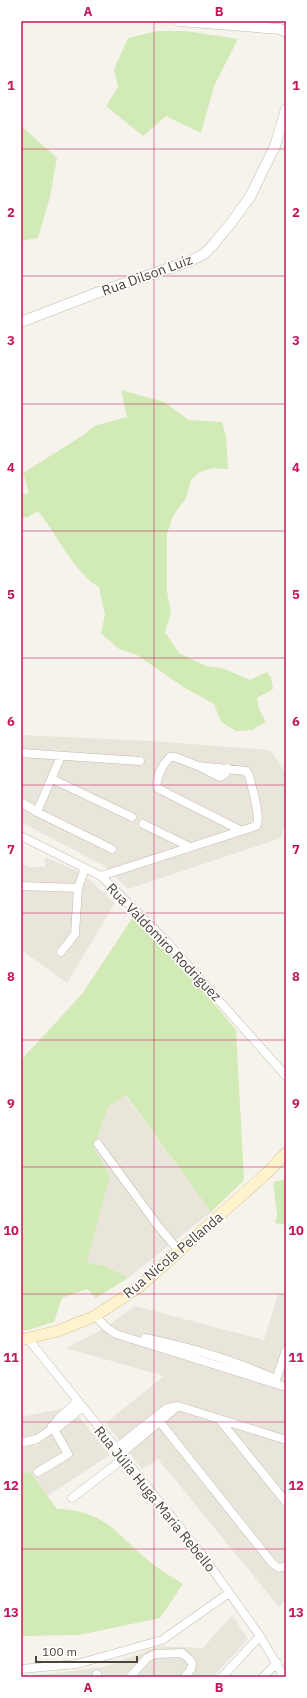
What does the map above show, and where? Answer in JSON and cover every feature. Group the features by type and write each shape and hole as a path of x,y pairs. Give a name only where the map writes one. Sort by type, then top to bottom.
{"main road":[{"name":"Rua Nicola Pellanda","path":"24,1339 58,1331 94,1316 140,1286 263,1177 286,1153"}],"street":[{"path":"179,21 271,28 280,29 286,32"},
{"path":"220,21 230,25"},
{"path":"271,28 286,21"},
{"name":"Rua Dilson Luiz","path":"21,322 99,292 190,261 204,254 231,223 250,197 275,146 286,109"},
{"path":"21,753 140,761"},
{"path":"37,812 61,756"},
{"path":"100,876 256,826 258,817 249,775 244,770 198,766 175,757 170,758 165,763 157,779 156,786 161,790 240,830"},
{"path":"52,779 132,817"},
{"path":"21,802 37,812 112,849"},
{"path":"143,824 190,847"},
{"name":"Rua Valdomiro Rodriguez","path":"21,836 100,876 167,942 286,1076"},
{"path":"61,952 75,934 78,888 85,868"},
{"path":"21,886 78,888"},
{"path":"98,1144 158,1226 179,1251"},
{"path":"94,1316 108,1329 219,1362 275,1381 286,1387"},
{"name":"Rua Júlia Huga Maria Rebello","path":"24,1339 80,1405 203,1556 260,1636 284,1677"},
{"path":"275,1381 286,1350"},
{"path":"21,1443 37,1440 51,1428 59,1418 80,1405"},
{"path":"72,1498 158,1419 178,1406 286,1440"},
{"path":"158,1419 273,1564 279,1568 286,1566"},
{"path":"218,1419 286,1502"},
{"path":"38,1472 68,1454 51,1428"},
{"path":"21,1670 77,1664 162,1640 229,1593"},
{"path":"222,1677 260,1636"},
{"path":"130,1677 147,1658 153,1654 178,1652 184,1654 192,1663 191,1669 185,1677"},
{"path":"263,1677 277,1663"}],"shaded area":[{"path":"21,735 151,741 270,750 284,771 286,781 286,818 281,838 128,889 104,866 21,822"},
{"path":"45,857 82,873 115,903 67,983 21,950 21,863 29,867 45,867"},
{"path":"125,1095 211,1212 128,1278 107,1267 87,1262 110,1176 94,1148 108,1107"},
{"path":"278,1294 286,1295 286,1599 279,1607 158,1459 142,1469 106,1423 164,1376 66,1348 105,1328 135,1306 264,1340"},
{"path":"71,1407 110,1455 47,1496 30,1472 21,1473 21,1417"},
{"path":"232,1615 248,1639 213,1677 21,1677 104,1667 160,1646 203,1648"}],"green space":[{"path":"157,31 186,31 238,39 214,86 201,133 166,116 143,136 106,106 118,87 114,69 128,38"},
{"path":"21,126 57,158 50,197 38,238 21,241"},
{"path":"121,390 164,402 189,420 222,422 226,436 228,469 212,468 198,473 191,480 186,498 173,516 167,534 167,591 171,613 165,632 179,653 206,666 225,669 250,680 267,672 271,677 273,689 257,698 259,709 266,722 252,730 236,731 221,722 214,704 185,688 137,655 119,649 101,633 105,615 99,587 82,573 38,511 28,517 21,518 21,495 29,493 23,473 82,436 94,426 127,417"},
{"path":"133,917 183,967 236,1030 244,1180 211,1212 126,1095 108,1107 94,1148 110,1176 87,1262 107,1267 128,1278 96,1298 87,1289 62,1298 54,1322 28,1330 21,1330 21,1060 82,994"},
{"path":"286,1179 286,1225 275,1223 277,1215 273,1182"},
{"path":"30,1472 57,1509 88,1514 99,1519 119,1533 150,1562 183,1584 160,1618 79,1635 21,1636 21,1473"}]}
